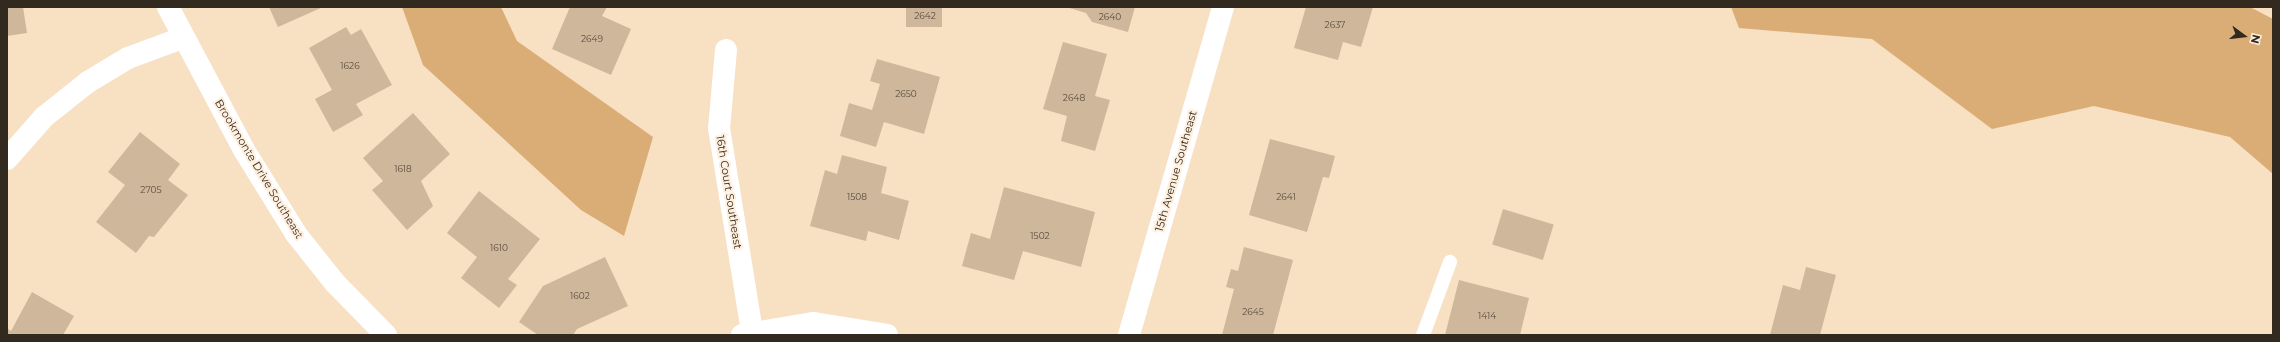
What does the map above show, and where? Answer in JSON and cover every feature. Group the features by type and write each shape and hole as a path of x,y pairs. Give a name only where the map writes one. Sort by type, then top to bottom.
{"street":[{"name":"Brookmonte Drive Southeast","path":"168,7 182,38 296,234 335,283 386,335"},
{"name":"15th Avenue Southeast","path":"1129,335 1223,7"},
{"path":"7,159 44,117 88,82 128,58 182,38"},
{"name":"16th Court Southeast","path":"726,50 719,128 747,334"},
{"path":"747,334 814,323 886,335"}],"lane":[{"path":"1423,335 1450,262"}],"shaded area":[{"path":"402,7 501,7 517,41 653,137 624,236 581,210 423,65"},
{"path":"1731,7 2250,7 2273,19 2273,174 2230,137 2094,106 1992,129 1872,39 1739,28"}],"building":[{"path":"7,7 23,7 27,33 7,36"},
{"path":"269,7 323,7 278,27"},
{"path":"570,7 607,7 602,16 631,29 611,75 552,49"},
{"path":"906,7 942,7 942,27 906,27"},
{"path":"1066,7 1135,7 1128,32 1092,22 1086,13"},
{"path":"1306,7 1373,7 1361,47 1343,42 1338,60 1294,48"},
{"path":"346,27 351,35 361,29 392,85 356,104 363,115 333,132 315,99 332,90 309,48"},
{"path":"1063,42 1107,54 1095,96 1110,100 1095,151 1061,141 1067,116 1043,109"},
{"path":"877,59 940,77 924,134 884,122 876,147 840,136 849,103 872,110 880,84 870,81"},
{"path":"413,113 450,154 421,181 433,206 407,230 372,190 383,181 363,158"},
{"path":"140,132 180,164 168,180 188,195 154,237 149,236 136,253 96,222 125,185 108,172"},
{"path":"1270,139 1335,156 1329,178 1323,177 1307,232 1249,215"},
{"path":"842,155 887,167 881,193 909,201 899,240 868,231 866,241 810,226 825,170 837,174"},
{"path":"1004,187 1095,212 1081,267 1023,251 1014,280 962,266 971,233 990,239"},
{"path":"479,191 540,239 508,279 517,285 499,308 461,278 477,257 447,233"},
{"path":"1503,209 1554,224 1543,260 1492,244"},
{"path":"1244,247 1293,260 1273,335 1222,335 1234,289 1226,287 1231,269 1238,271"},
{"path":"605,257 628,306 577,329 573,335 538,335 519,322 543,286"},
{"path":"1806,267 1836,275 1820,335 1770,335 1783,285 1800,290"},
{"path":"1459,280 1529,298 1520,335 1445,335"},
{"path":"32,292 74,316 63,335 7,335 7,328 11,331"}]}
